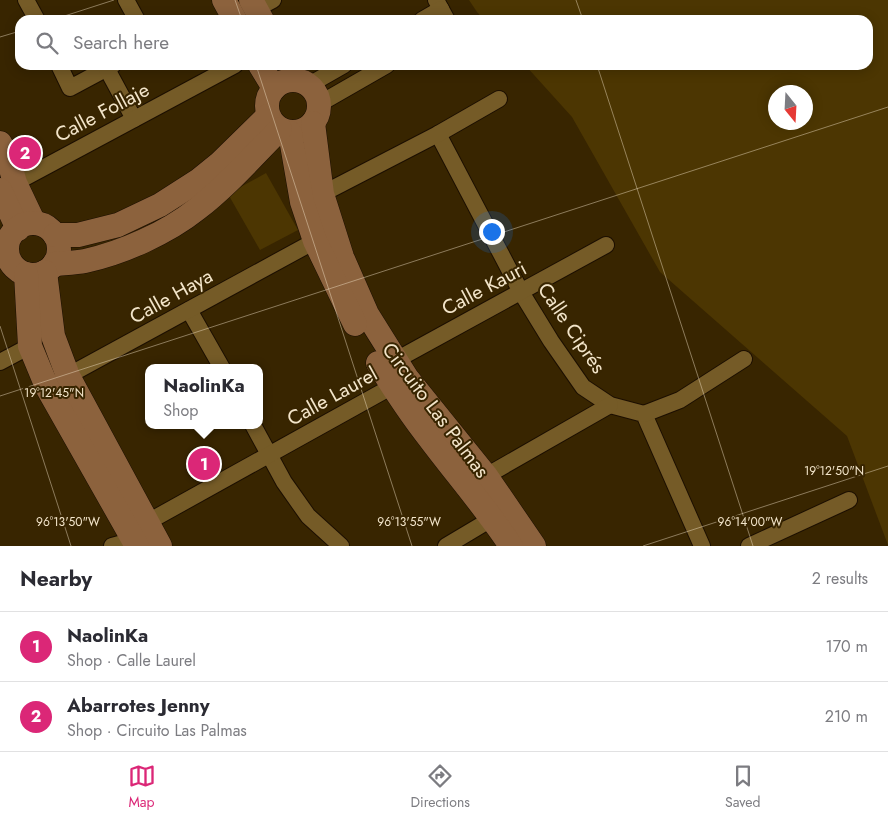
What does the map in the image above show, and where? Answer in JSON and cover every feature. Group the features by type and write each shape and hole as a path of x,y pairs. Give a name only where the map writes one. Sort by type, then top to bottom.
{"street":[{"path":"26,0 34,15"},
{"path":"126,0 134,15"},
{"path":"224,0 232,15"},
{"path":"61,70 70,88 104,70"},
{"path":"111,70 134,119"},
{"name":"Calle Follaje","path":"8,187 227,70"},
{"name":"Circuito Las Palmas","path":"268,70 299,91 322,194 342,257 394,373 429,439 493,518 511,546"},
{"path":"299,91 335,70"},
{"path":"299,91 370,70"},
{"path":"279,126 298,132 306,129 299,91"},
{"name":"Circuito Las Palmas","path":"299,91 267,101 279,126 315,241 352,320 394,373 486,476 534,546"},
{"path":"322,194 499,100"},
{"path":"55,235 78,235 118,224 160,205 279,126"},
{"path":"27,268 84,261 121,250 158,233 196,210 227,182 279,126"},
{"name":"Calle Ciprés","path":"438,134 521,292 583,386 610,405 644,414"},
{"path":"0,143 7,155 8,187 16,231 7,247 8,256 27,268 133,539"},
{"path":"16,231 42,225 55,235 59,250 27,268"},
{"name":"Calle Haya","path":"47,387 315,241"},
{"name":"Calle Kauri","path":"394,373 521,292 606,245"},
{"path":"27,268 30,346 47,387 133,539 160,546"},
{"path":"190,310 220,364"},
{"path":"0,362 30,346"},
{"path":"702,546 644,414 680,400 744,360"},
{"name":"Calle Laurel","path":"133,539 270,455 394,373"},
{"path":"486,476 610,405"},
{"path":"255,429 284,482 308,516 341,546"},
{"path":"749,546 849,500"},
{"path":"446,546 493,518"}],"shaded area":[{"path":"469,0 888,0 888,545 847,436 660,272 572,117 530,70 873,70 873,15 480,15"},
{"path":"266,173 298,230 260,250 228,194"}],"place":[{"name":"Abarrotes Jenny","path":"25,153"},
{"name":"NaolinKa","path":"204,464"}]}
